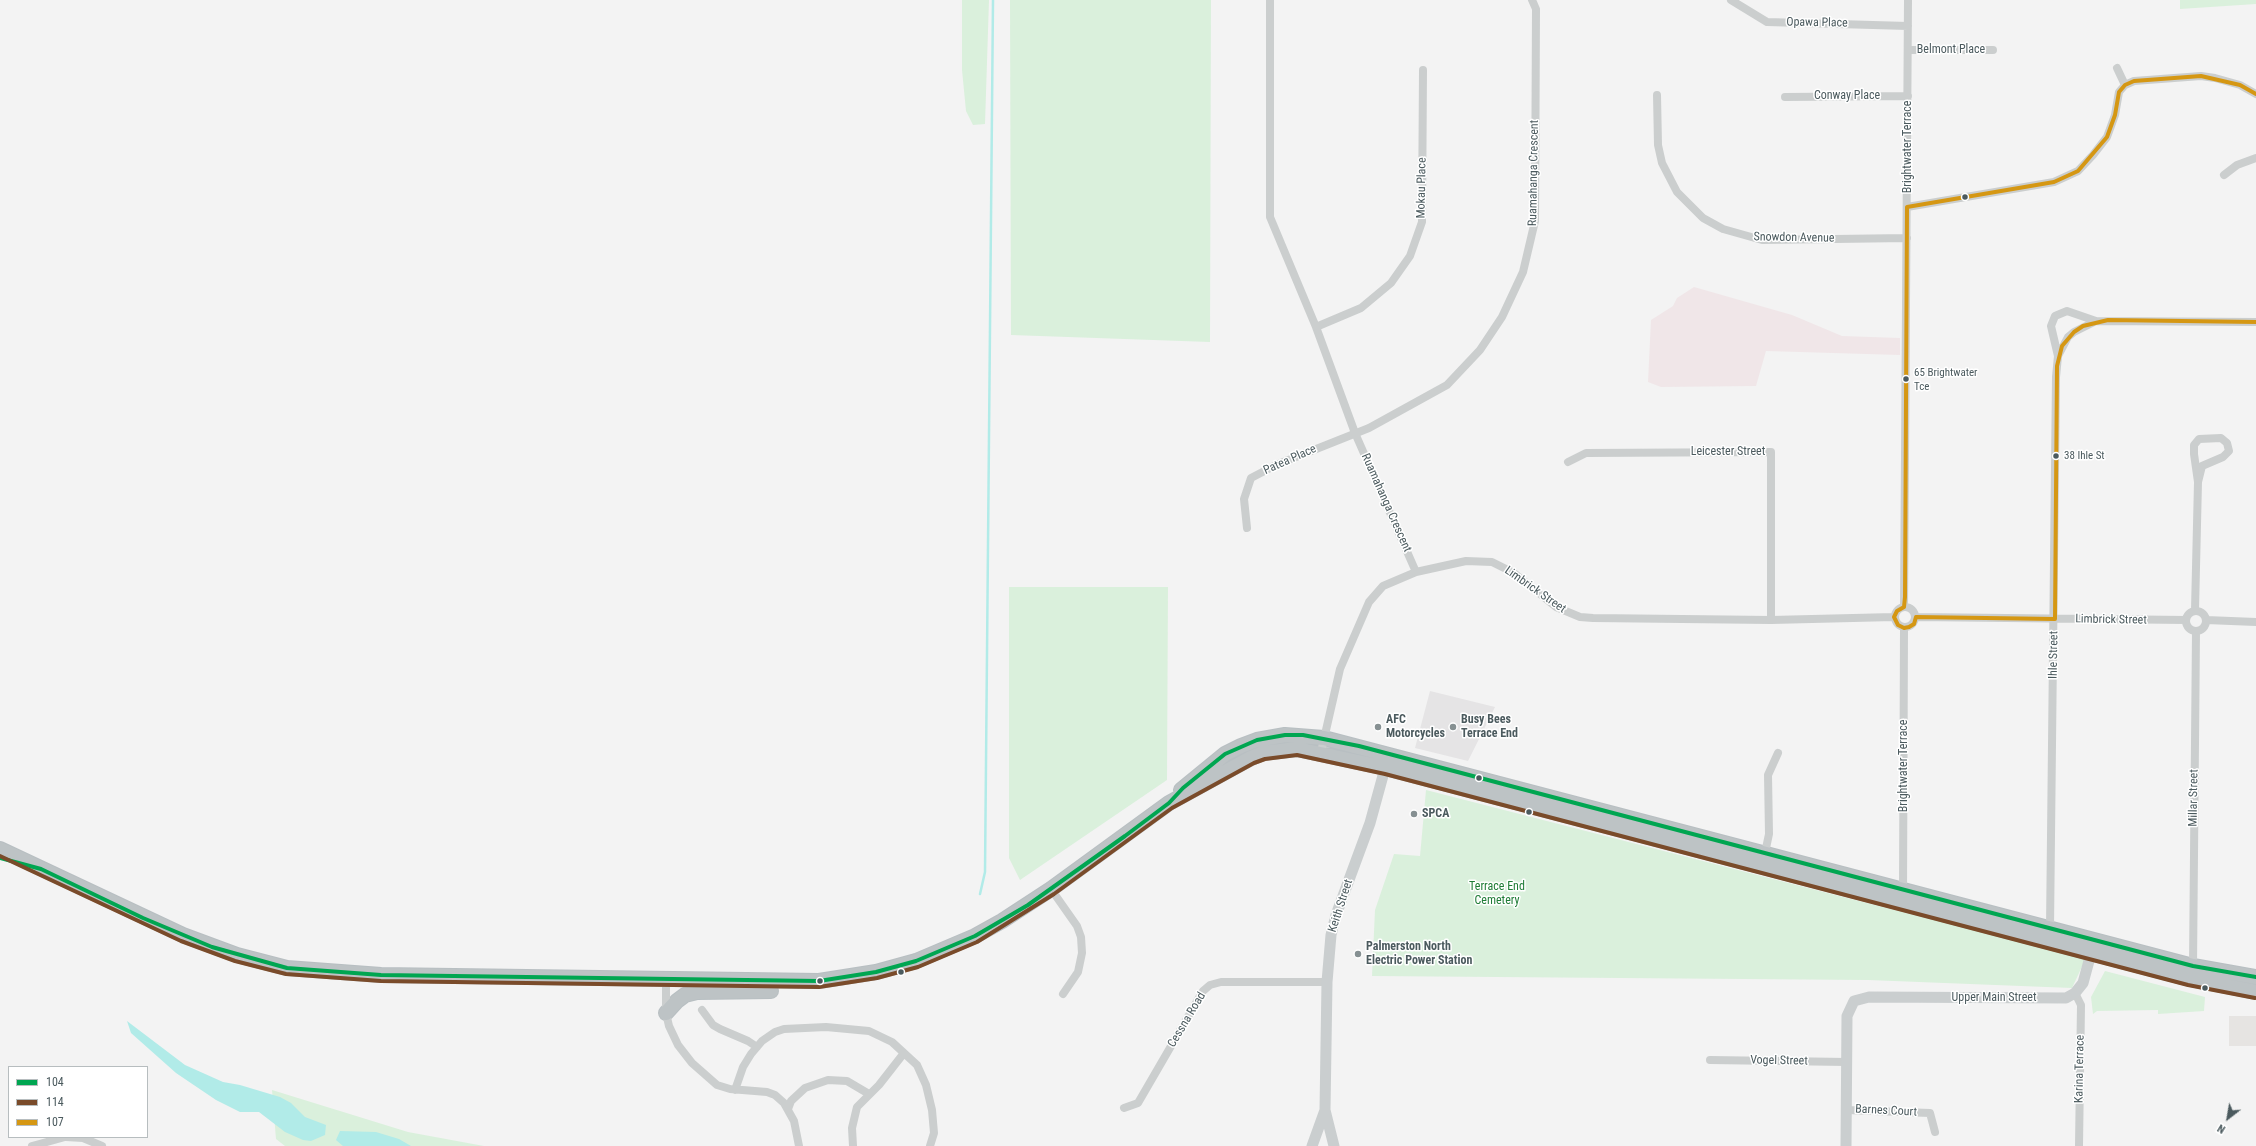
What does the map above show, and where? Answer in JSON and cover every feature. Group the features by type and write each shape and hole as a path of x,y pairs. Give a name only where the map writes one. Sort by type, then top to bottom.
{"highway":[{"path":"1169,803 1204,770 1225,754 1257,740 1285,735 1324,738 1387,762"},
{"path":"666,1013 676,1001 685,995 697,992 771,991 804,982 876,972 942,952 1002,921 1051,889 1169,803 1230,768 1263,753 1297,748 1387,762 2092,946 2212,984 2256,992"},
{"path":"1669,836 1765,853 1902,897 2050,928 2092,946 2256,977"},
{"path":"0,849 143,918 205,944 287,968 374,975 804,982"},
{"path":"0,858 41,869"}],"main road":[{"name":"Keith Street","path":"1333,1146 1325,1110 1327,982 1331,935 1336,915 1370,823 1387,762"},
{"path":"2075,993 2083,984 2092,946"},
{"name":"Upper Main Street","path":"1847,1062 1847,1016 1854,1001 1869,997 2066,998 2075,993"},
{"path":"1846,1146 1847,1062"},
{"name":"Keith Street","path":"1312,1146 1325,1110"},
{"path":"1316,1146 1333,1146"}],"street":[{"name":"Ruamahanga Crescent","path":"1270,0 1270,217 1316,327 1355,433 1416,572"},
{"name":"Ruamahanga Crescent","path":"1355,433 1369,428 1447,385 1480,350 1502,317 1523,272 1535,222 1536,9 1532,0"},
{"name":"Opawa Place","path":"1731,0 1767,22 1908,26"},
{"name":"Brightwater Terrace","path":"1904,607 1909,50 1908,0"},
{"name":"Belmont Place","path":"1909,50 1993,50"},
{"path":"2117,68 2125,85"},
{"name":"Mokau Place","path":"1316,327 1361,308 1391,283 1410,256 1422,222 1423,70"},
{"path":"1907,207 1966,199 2054,182 2078,171 2094,155 2107,137 2115,115 2119,92 2125,85 2134,81 2201,76 2227,80 2256,94"},
{"name":"Snowdon Avenue","path":"1657,95 1658,145 1662,163 1677,192 1703,218 1723,229 1762,240 1907,238"},
{"name":"Conway Place","path":"1785,97 1908,96"},
{"path":"2224,175 2237,165 2256,158"},
{"path":"2058,356 2051,326 2055,316 2067,311 2096,321 2256,322"},
{"name":"Ihle Street","path":"2050,928 2056,377 2058,356 2068,338 2083,326 2096,321"},
{"name":"Patea Place","path":"1247,528 1244,499 1251,478 1276,465 1355,433"},
{"path":"2195,610 2198,482 2194,445 2199,439 2221,438 2227,443 2229,451 2224,456 2202,466 2198,482"},
{"name":"Leicester Street","path":"1568,462 1586,453 1771,452 1771,620"},
{"name":"Limbrick Street","path":"1321,752 1340,669 1369,602 1383,586 1416,572 1466,561 1492,562 1514,573 1556,607 1580,617 1771,620 1894,617"},
{"path":"1904,607 1913,610 1916,617 1912,625 1904,628 1898,625 1894,617 1899,609 1904,607"},
{"path":"2195,610 2204,614 2206,620 2205,626 2196,631 2187,626 2186,620 2188,613 2195,610"},
{"name":"Limbrick Street","path":"1916,617 2186,620"},
{"path":"2206,620 2256,622"},
{"name":"Brightwater Terrace","path":"1902,897 1904,628"},
{"name":"Millar Street","path":"2193,966 2196,631"},
{"path":"1765,853 1769,834 1768,775 1778,753"},
{"path":"1051,889 1076,926 1081,937 1082,953 1078,972 1063,994"},
{"path":"666,980 666,1013 678,1045 692,1063 717,1085 735,1090 767,1092 775,1095 788,1109 794,1121 799,1146"},
{"name":"Cessna Road","path":"1124,1108 1138,1103 1203,991 1210,985 1222,982 1327,982"},
{"name":"Karina Terrace","path":"2075,993 2081,1006 2079,1146"},
{"path":"702,1010 717,1027 748,1041 757,1047"},
{"path":"735,1090 743,1067 757,1047 769,1035 784,1029 826,1027 869,1031 892,1042 917,1065 926,1085 933,1125 934,1133 930,1146"},
{"path":"853,1146 852,1128 854,1112 861,1101 879,1085 904,1053"},
{"name":"Vogel Street","path":"1710,1060 1847,1062"},
{"path":"788,1109 791,1101 805,1088 828,1080 847,1081 869,1094"},
{"name":"Barnes Court","path":"1846,1110 1930,1113 1935,1132"},
{"path":"32,1146 61,1138"},
{"path":"83,1138 102,1146"}],"shaded area":[{"path":"1694,287 1792,315 1842,336 1900,338 1900,355 1766,351 1756,386 1661,387 1648,382 1651,320 1673,306 1677,298"},
{"name":"Busy Bees Terrace End","path":"1430,691 1495,707 1468,761 1415,748"},
{"path":"2229,1016 2256,1016 2256,1046 2229,1046"}],"green space":[{"path":"962,0 989,0 985,124 973,125 966,111 962,70"},
{"path":"1010,0 1211,0 1210,342 1011,335"},
{"path":"2180,0 2256,0 2256,4 2180,9"},
{"path":"1009,587 1168,587 1167,780 1020,880 1009,858"},
{"name":"Terrace End Cemetery","path":"1426,790 2086,958 2072,988 1868,980 1372,976 1375,910 1394,854 1420,856"},
{"path":"2105,971 2205,997 2204,1011 2158,1014 2158,1010 2097,1011 2093,1014 2091,997"},
{"path":"272,1090 408,1132 484,1146 285,1146 276,1139"}],"water":[{"path":"127,1021 185,1065 223,1082 240,1085 280,1097 291,1103 305,1117 326,1125 325,1135 311,1141 303,1140 285,1132 259,1112 240,1112 216,1100 176,1073 131,1033"},
{"path":"340,1131 376,1132 399,1139 411,1146 343,1146 336,1140"}],"waterway":[{"path":"980,894 985,872 993,0"}],"transit line":[{"name":"107","path":"2256,94 2240,85 2201,76 2134,81 2125,85 2119,92 2115,115 2107,137 2078,171 2054,182 1907,207 1905,597 1904,607 1897,611 1894,617 1898,625 1904,628 1909,627 1914,624 1916,617 2055,619 2057,366 2062,346 2074,332 2083,326 2108,320 2256,322"},
{"name":"104","path":"0,858 41,869 143,918 212,947 287,968 381,975 819,981 876,972 916,961 975,936 1028,905 1125,836 1169,803 1183,788 1225,754 1257,740 1285,735 1303,735 1359,746 2193,966 2256,977"},
{"name":"114","path":"0,856 181,941 235,961 286,974 381,981 819,987 877,978 918,967 977,942 1054,894 1172,808 1254,763 1265,759 1297,755 1385,774 2188,985 2255,998"}],"place":[{"name":"65 Brightwater Tce","path":"1906,379"},
{"name":"38 Ihle St","path":"2056,456"},
{"name":"AFC Motorcycles","path":"1378,727"},
{"name":"Busy Bees Terrace End","path":"1453,727"},
{"name":"SPCA","path":"1414,814"},
{"name":"Palmerston North Electric Power Station","path":"1358,954"}]}
